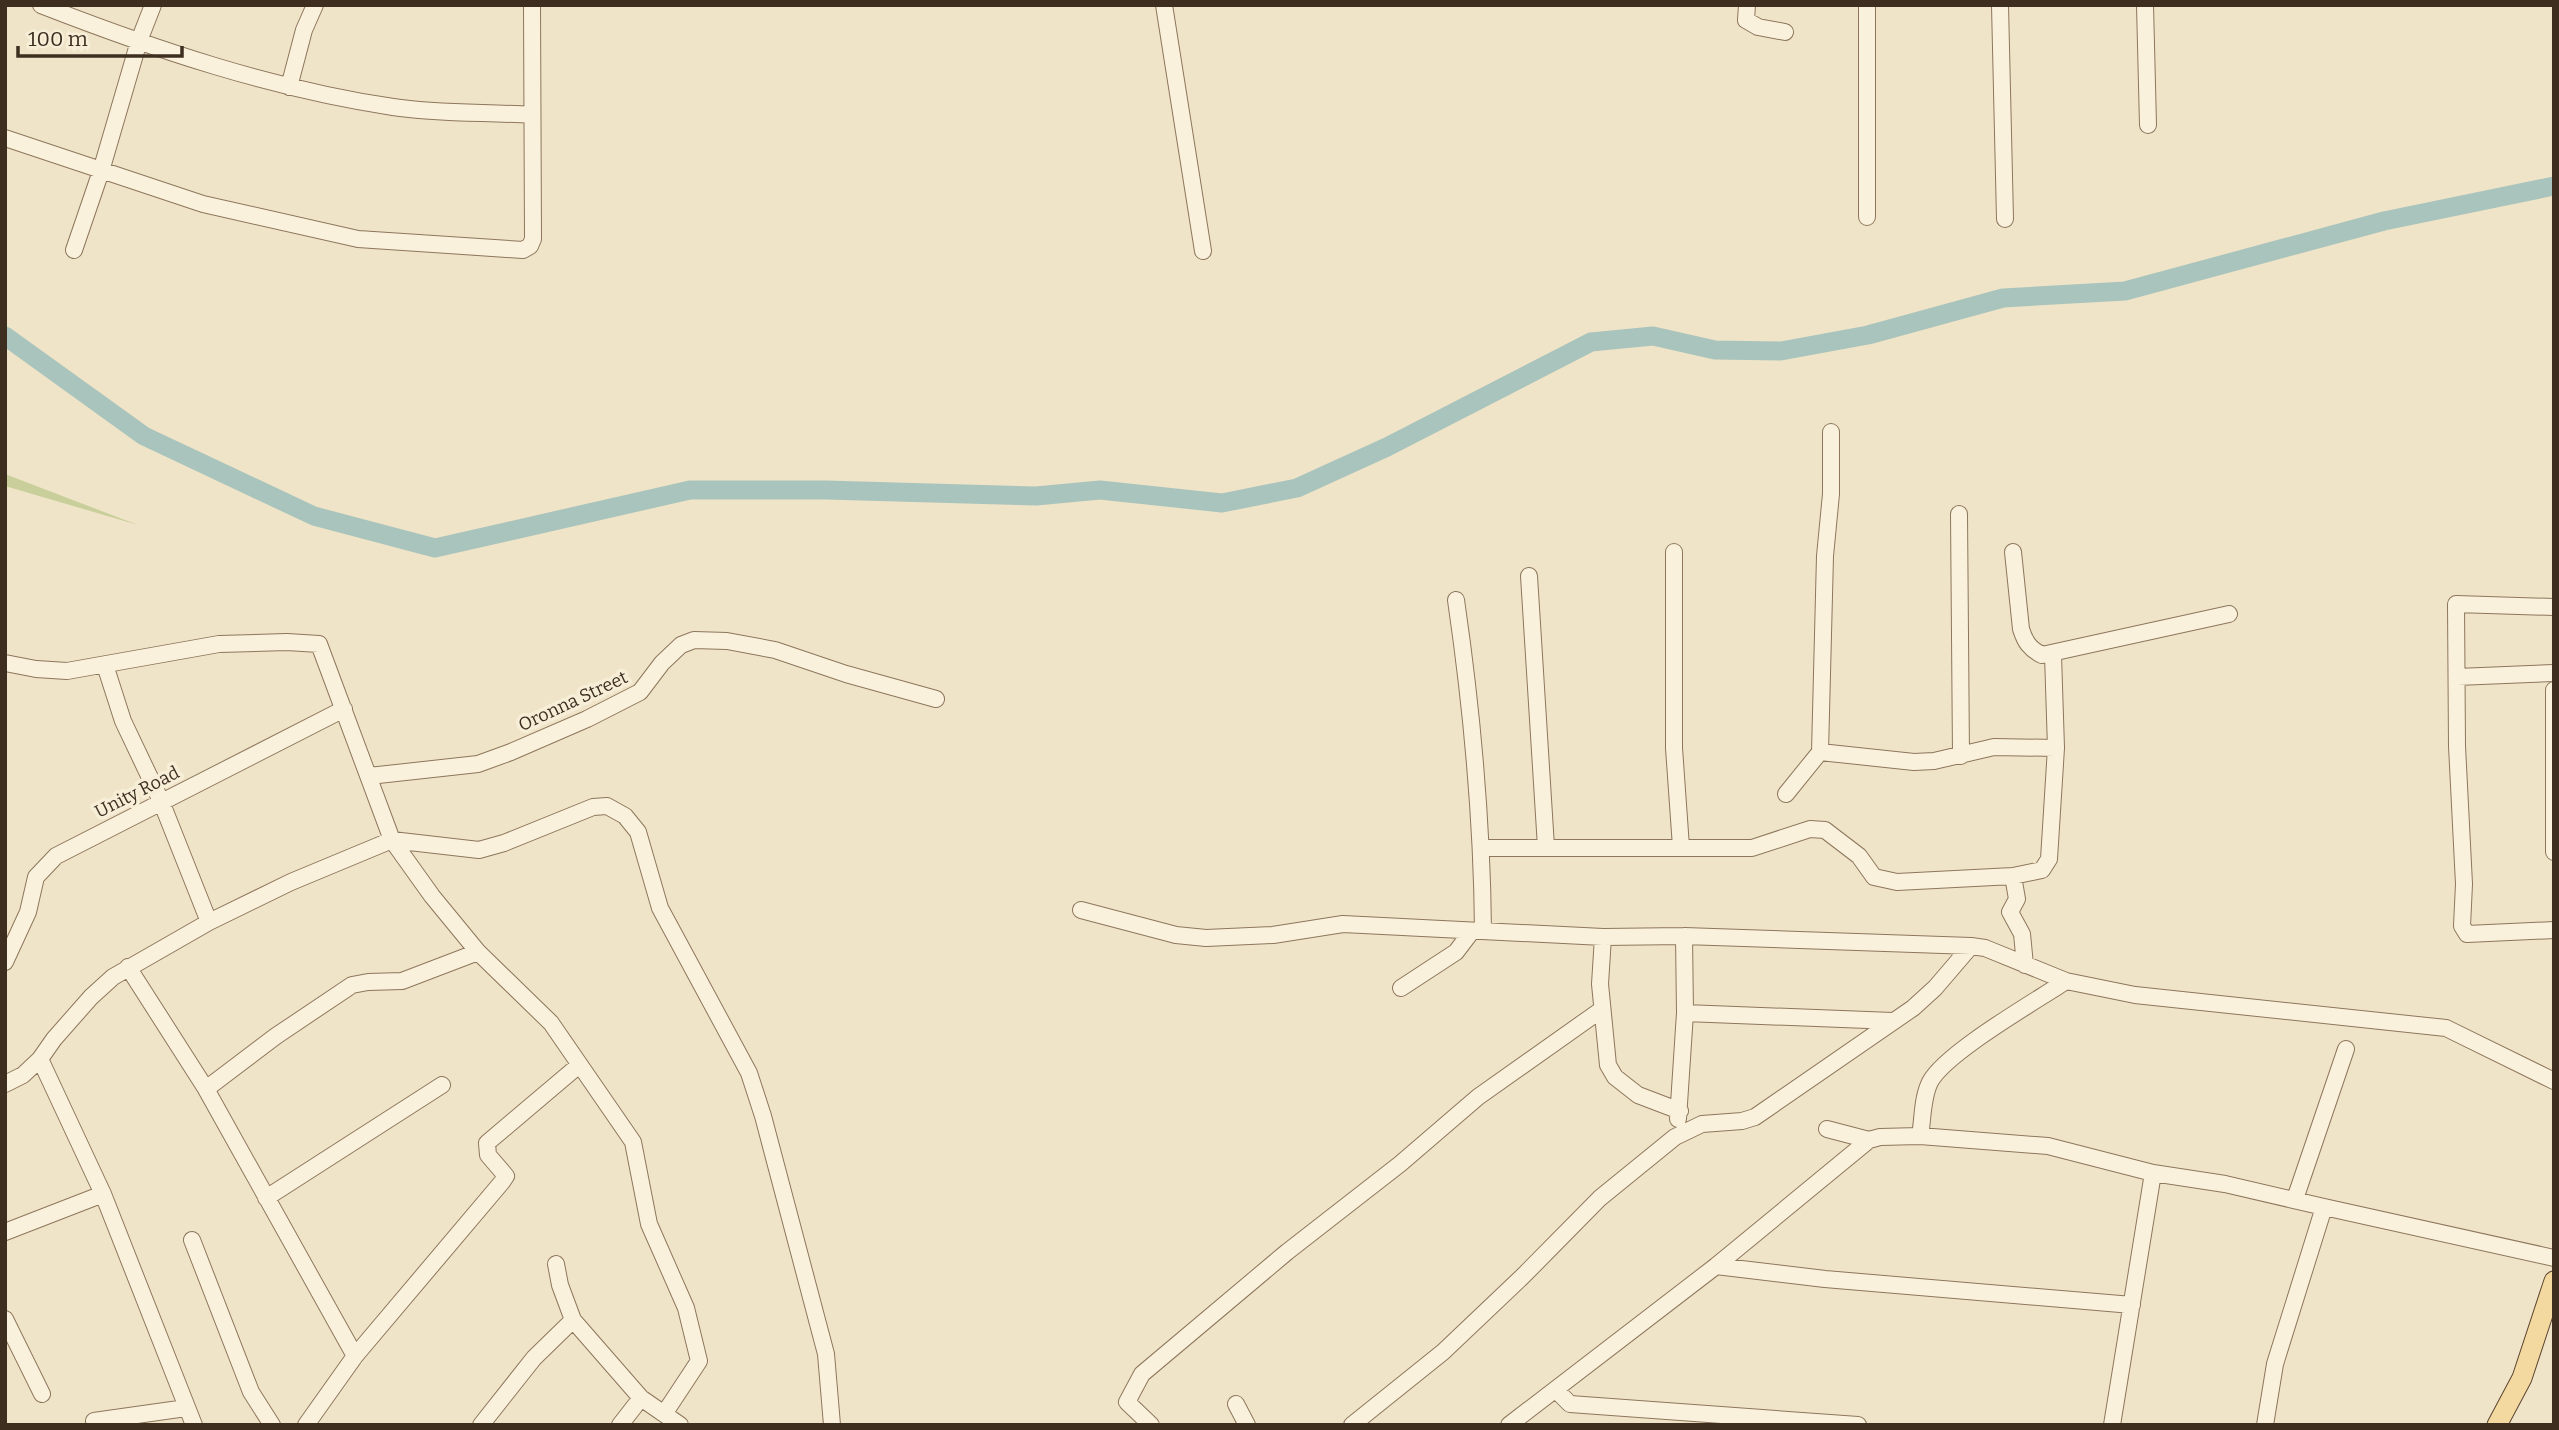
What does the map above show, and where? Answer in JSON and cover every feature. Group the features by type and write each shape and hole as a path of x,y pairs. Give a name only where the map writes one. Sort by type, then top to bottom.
{"main road":[{"path":"2497,1425 2522,1378 2550,1306 2554,1281"}],"street":[{"path":"41,5 139,41 289,87 396,108 532,115"},
{"path":"74,250 101,171 139,41 153,5"},
{"path":"289,87 304,30 315,5"},
{"path":"5,138 203,204 358,239 523,250 530,246 533,239 532,5"},
{"path":"1164,5 1203,251"},
{"path":"1746,5 1746,20 1751,24 1785,32"},
{"path":"1867,5 1867,217"},
{"path":"2000,5 2005,219"},
{"path":"2146,5 2148,125"},
{"path":"1786,794 1820,752 1825,556 1831,494 1831,432"},
{"path":"1959,514 1961,756"},
{"path":"1674,552 1674,748 1681,846"},
{"path":"2013,552 2019,614 2025,640 2032,650 2042,655 2229,614"},
{"path":"1530,576 1538,748 1546,847"},
{"path":"1402,988 1456,952 1478,931 1483,848 1473,723 1456,600"},
{"path":"2554,607 2456,604 2456,746 2464,884 2462,926 2467,933 2479,934 2554,930"},
{"name":"Oronna Street","path":"369,776 478,764 524,746 587,719 640,692 662,663 681,645 694,640 727,640 775,650 846,674 936,699"},
{"path":"5,663 67,671 219,644 319,644 392,840 432,896 478,952 551,1023 633,1143 649,1224 686,1308 699,1361 664,1414"},
{"path":"1483,848 1752,848 1810,829 1825,830 1859,856 1874,877 1897,882 2013,876 2042,870 2048,865 2056,748 2053,654"},
{"path":"106,665 123,721 161,801 209,922"},
{"path":"2457,677 2554,673"},
{"path":"2554,690 2554,852"},
{"name":"Unity Road","path":"5,962 27,912 36,877 56,856 344,709"},
{"path":"1820,752 1914,762 1961,756 1994,747 2056,748"},
{"path":"5,1084 23,1075 40,1059 91,997 128,967 209,922 290,882 392,840 479,850 504,843 593,807 607,806 625,816 638,832 660,908 749,1073 826,1354 832,1425"},
{"path":"2013,876 2017,899 2010,912 2022,934 2025,965"},
{"path":"1081,910 1176,935 1206,938 1273,936 1343,924 1603,937 1684,936 1971,946 1985,948 2066,981 2135,995 2446,1028 2554,1081"},
{"path":"1675,1137 1680,1111 1685,1013 1684,936"},
{"path":"1603,937 1601,1010 1608,1065 1615,1077 1638,1095 1680,1111"},
{"path":"1352,1425 1443,1352 1600,1198 1675,1137 1702,1124 1742,1121 1755,1116 1893,1021 1935,988 1971,946"},
{"path":"206,1089 276,1036 352,985 402,982 478,952"},
{"path":"128,967 206,1089 355,1356"},
{"path":"1920,1136 1930,1082 1944,1065 1997,1025 2066,981"},
{"path":"1151,1425 1127,1402 1142,1374 1478,1097 1601,1010"},
{"path":"1685,1013 1893,1021"},
{"path":"2295,1199 2346,1049"},
{"path":"40,1059 103,1194 194,1425"},
{"path":"306,1425 355,1356 506,1176 488,1155 487,1143 578,1066"},
{"path":"266,1198 442,1085"},
{"path":"1827,1129 1870,1140"},
{"path":"1509,1425 1716,1266 1870,1140 1880,1137 1920,1136 2048,1146 2153,1173 2225,1184 2554,1258"},
{"path":"2112,1425 2153,1173"},
{"path":"5,1232 103,1194"},
{"path":"2265,1425 2275,1364 2324,1207"},
{"path":"192,1240 251,1392 272,1425"},
{"path":"556,1264 560,1285 573,1320 641,1398 680,1425"},
{"path":"1716,1266 1838,1280 2132,1305"},
{"path":"5,1320 43,1394"},
{"path":"481,1425 534,1358 573,1320"},
{"path":"1556,1390 1570,1404 1858,1425"},
{"path":"621,1425 641,1398"},
{"path":"1236,1404 1247,1425"},
{"path":"94,1420 186,1408"}],"green space":[{"path":"5,474 138,525 5,486"}],"waterway":[{"path":"5,336 144,436 314,516 435,548 690,490 826,490 1036,496 1100,490 1222,503 1297,488 1387,447 1591,342 1653,336 1715,350 1781,351 1868,335 2003,298 2125,291 2384,221 2554,186"}]}
